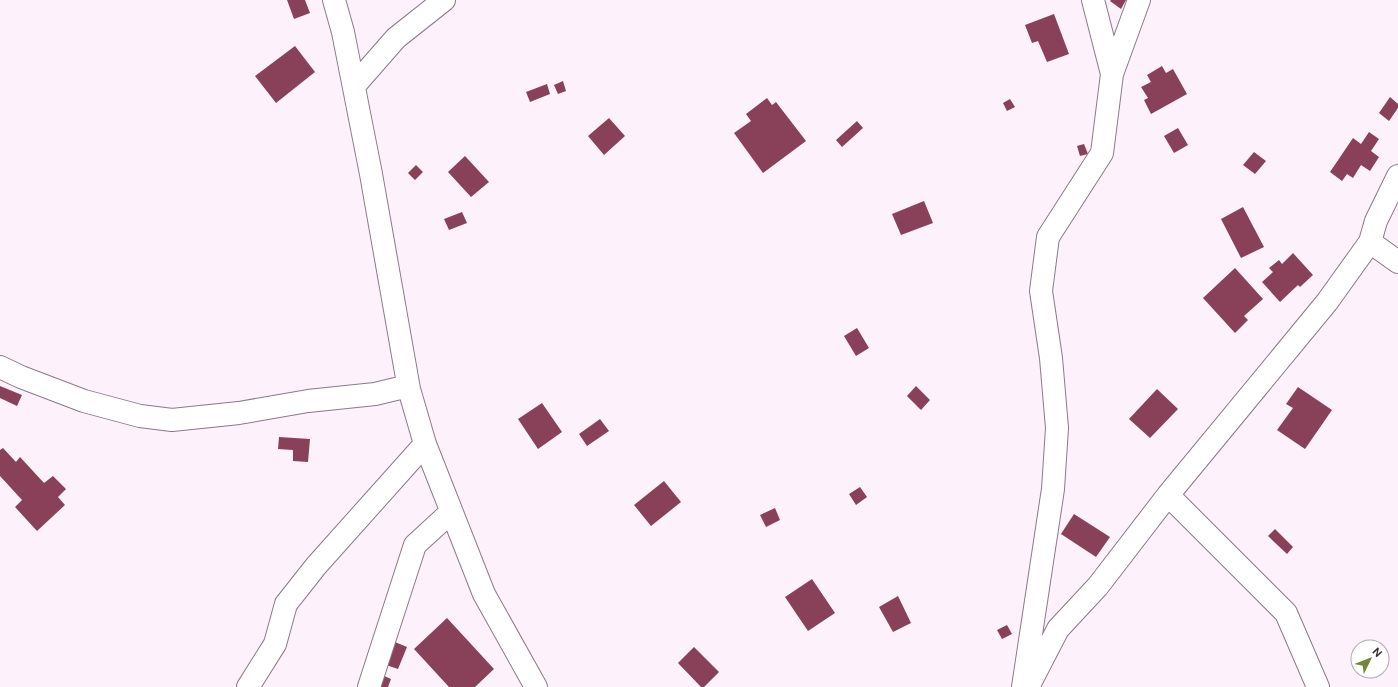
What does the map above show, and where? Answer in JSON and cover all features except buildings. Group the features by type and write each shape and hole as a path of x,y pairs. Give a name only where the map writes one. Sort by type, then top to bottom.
{"street":[{"path":"334,0 343,32 354,86 409,389 425,444 484,594 536,687"},
{"path":"354,86 396,38 444,0"},
{"path":"1093,0 1112,74"},
{"path":"1023,687 1053,489 1057,428 1051,358 1041,291 1048,237 1102,153 1112,74 1139,0"},
{"path":"1028,687 1058,630 1098,586 1168,495 1326,302 1370,242 1376,221 1398,176"},
{"path":"1370,242 1398,262"},
{"path":"0,367 20,377 84,401 140,416 172,420 239,413 308,401 375,394 400,388 409,389"},
{"path":"248,687 275,644 286,604 316,566 425,444"},
{"path":"1168,495 1286,613 1318,687"},
{"path":"369,687 415,545 451,512"}]}
